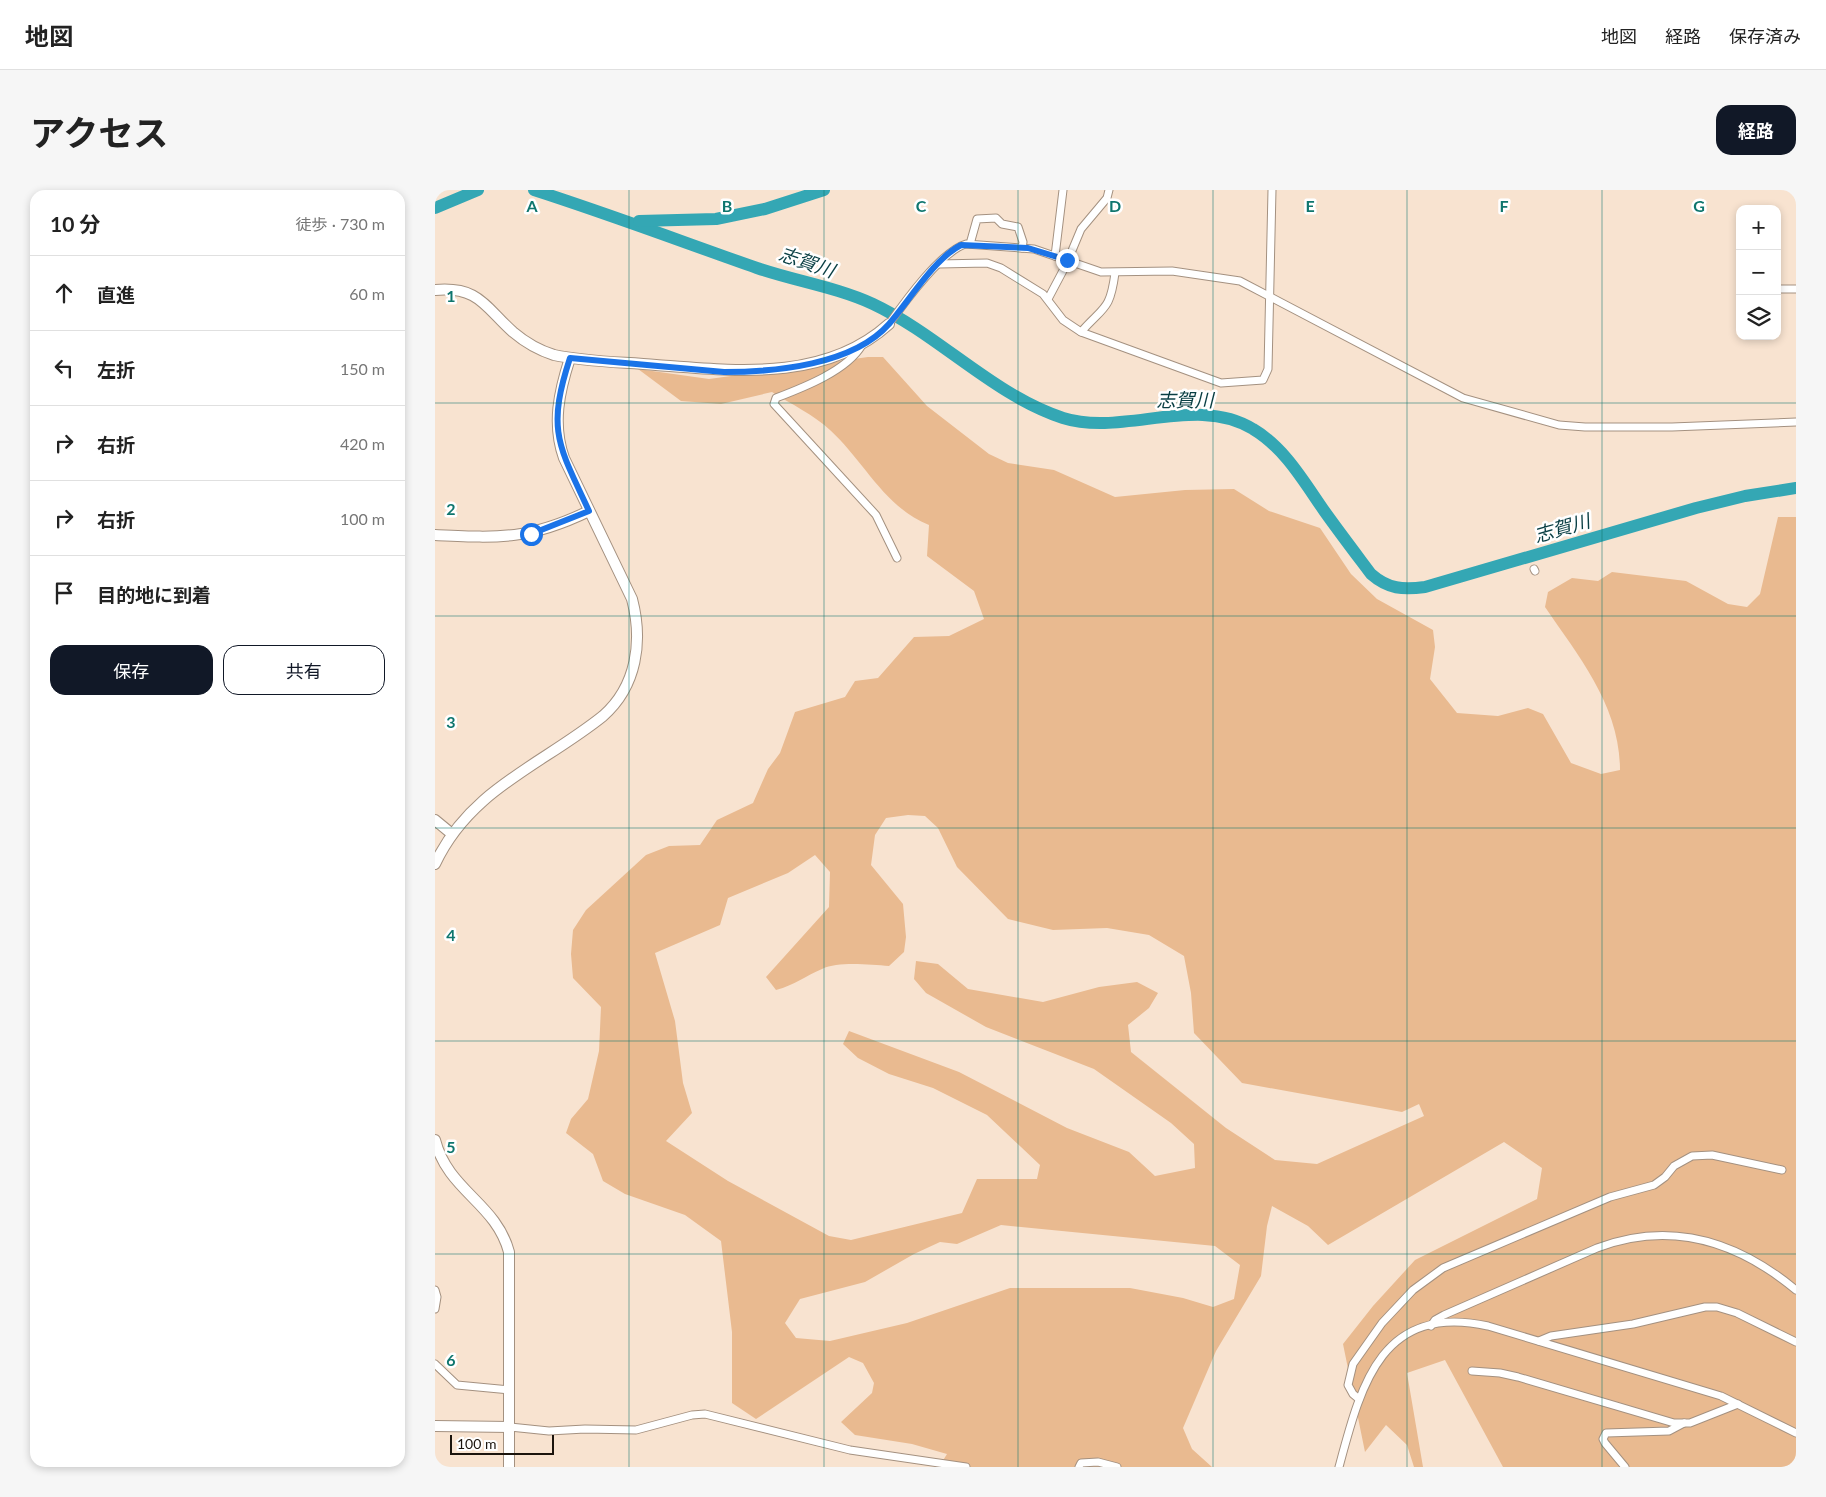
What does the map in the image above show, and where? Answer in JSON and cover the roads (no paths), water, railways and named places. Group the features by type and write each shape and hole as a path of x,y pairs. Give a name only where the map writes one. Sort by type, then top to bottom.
{"street":[{"path":"1055,256 1063,190"},
{"path":"1049,299 1081,229 1107,198 1109,190"},
{"path":"939,264 995,265 1013,274 1049,299 1063,320 1081,332 1221,383 1263,380 1268,369 1272,190"},
{"path":"970,244 977,220 996,218 1002,224 1018,227 1023,242 1022,248"},
{"path":"435,290 457,290 476,297 491,308 512,331 530,345 554,356 724,372 748,372 794,366 835,356 861,345 889,324 902,306 939,264 956,248 970,244 1022,248 1055,256 1096,272 1172,272 1219,276 1240,281 1269,294 1463,398 1541,421 1559,425 1599,428 1796,422"},
{"path":"1081,332 1106,308 1113,292 1115,273"},
{"path":"1781,288 1796,289"},
{"path":"861,345 859,350 837,368 807,386 776,398 774,404 876,515 897,558"},
{"path":"435,864 452,834 469,814 497,788 603,716 617,701 627,684 637,648 637,619 628,589 564,458 557,434 559,398 570,358"},
{"path":"435,535 521,536 554,526 589,511"},
{"path":"435,820 452,834"},
{"path":"435,1140 442,1160 453,1178 495,1221 507,1244 510,1268 509,1467"},
{"path":"1359,1399 1353,1394 1349,1385 1353,1364 1388,1316 1413,1290 1443,1268 1610,1198 1655,1185 1665,1177 1673,1166 1692,1156 1712,1155 1782,1170"},
{"path":"1431,1326 1435,1320 1444,1315 1589,1252 1614,1242 1644,1236 1683,1236 1717,1244 1776,1274 1796,1290"},
{"path":"435,1290 437,1297 435,1309"},
{"path":"1538,1341 1551,1336 1633,1324 1705,1307 1717,1307 1737,1313 1796,1342"},
{"path":"1339,1467 1359,1399 1368,1378 1383,1352 1402,1338 1431,1326 1457,1321 1473,1323 1538,1341 1703,1391 1738,1404 1796,1432"},
{"path":"435,1364 457,1385 510,1390"},
{"path":"1472,1371 1501,1373 1518,1377 1662,1420 1684,1423"},
{"path":"1625,1467 1605,1443 1603,1439 1606,1433 1669,1431 1684,1423 1732,1408 1738,1404"},
{"path":"435,1426 510,1427 549,1431 585,1428 636,1430 692,1415 705,1414 850,1450 966,1467"},
{"path":"1079,1467 1081,1463 1090,1461 1117,1467"}],"waterway":[{"name":"志賀川","path":"435,208 478,190"},
{"name":"志賀川","path":"534,190 771,273 845,293 873,304 921,332 1013,395 1037,408 1063,418 1086,422 1110,423 1184,415 1208,415 1231,419 1253,429 1275,446 1293,466 1371,574 1384,583 1396,587 1425,587 1696,508 1745,496 1796,488"},
{"path":"639,221 716,219 765,209 824,190"}]}
